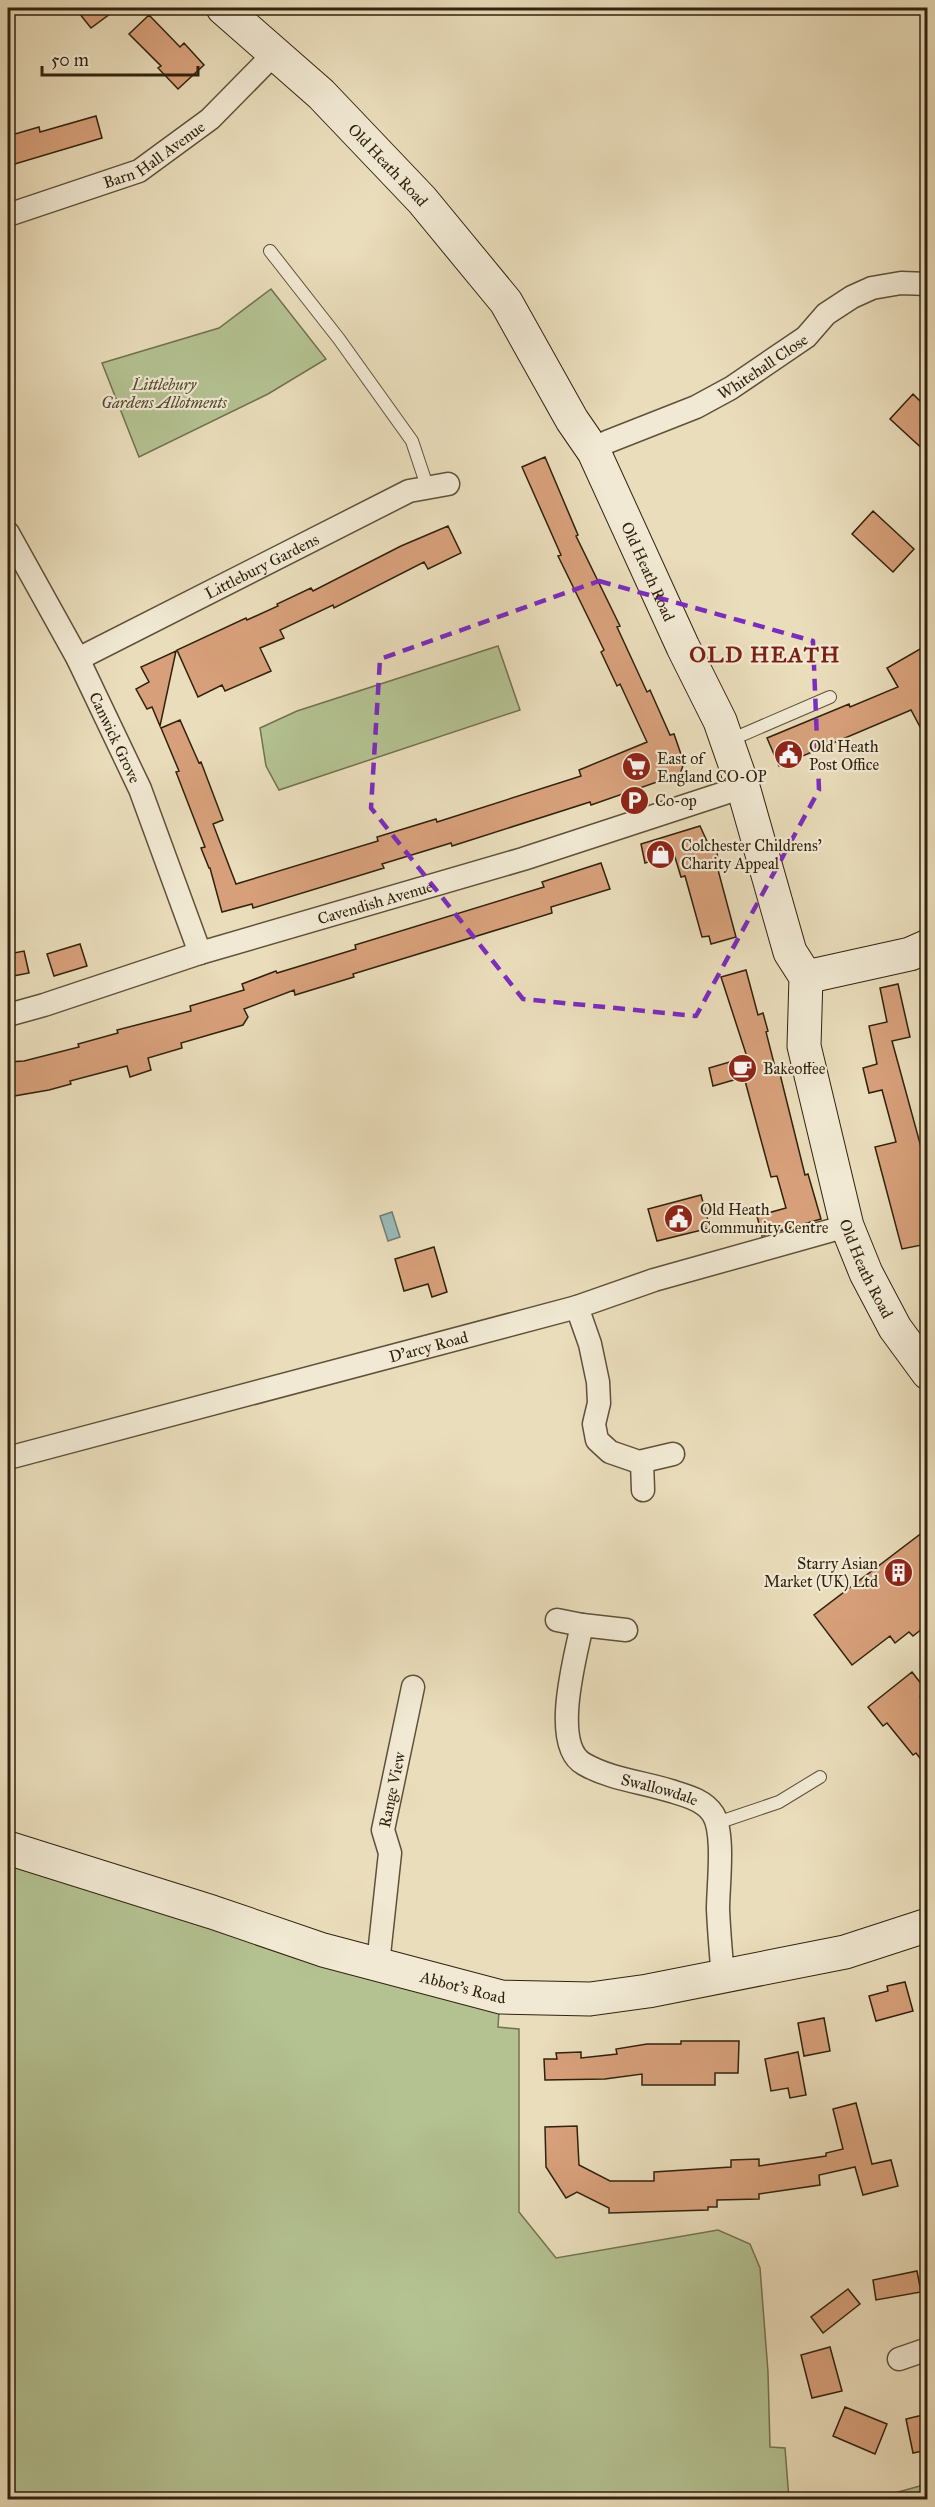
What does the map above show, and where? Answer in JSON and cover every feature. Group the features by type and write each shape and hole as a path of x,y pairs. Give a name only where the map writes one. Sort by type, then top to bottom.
{"street":[{"name":"Old Heath Road","path":"223,8 321,94 422,200 506,302 572,420 594,452 683,647 720,721 743,787 790,952 806,977 804,1046 847,1226 866,1273 895,1328 927,1373"},
{"name":"Barn Hall Avenue","path":"8,215 139,171 210,119 274,54"},
{"name":"Whitehall Close","path":"594,452 607,442 696,407 731,388 806,337 826,314 852,297 872,288 901,283 927,284"},
{"name":"Littlebury Gardens","path":"78,659 409,491 438,486"},
{"name":"Canwick Grove","path":"8,533 78,659 140,789 200,953"},
{"name":"Cavendish Avenue","path":"8,1015 200,953 523,859 743,787"},
{"path":"806,977 910,954 927,946"},
{"name":"D'arcy Road","path":"8,1458 577,1306 654,1280 847,1226"},
{"path":"577,1306 590,1344 598,1382 599,1403 594,1424 597,1440 610,1452 642,1462 643,1490"},
{"path":"639,1462 672,1454"},
{"path":"556,1620 626,1630"},
{"name":"Swallowdale","path":"582,1625 568,1698 566,1727 571,1748 581,1763 610,1775 651,1784 702,1802 713,1813 717,1823"},
{"name":"Range View","path":"378,1964 390,1853 383,1830 413,1687"},
{"path":"717,1823 720,1860 718,1908 723,1977"},
{"name":"Abbot's Road","path":"8,1848 212,1912 323,1950 501,1997 590,1999 723,1977 845,1952 927,1925"},
{"path":"899,2359 927,2349"}],"lane":[{"path":"270,251 339,339 412,441 438,486"},
{"path":"727,741 830,697"},
{"path":"717,1823 779,1802 820,1777"}],"highlighted area":[{"path":"599,581 813,641 819,790 696,1016 523,999 371,808 380,659"}],"green space":[{"name":"Littlebury Gardens Allotments","path":"271,289 326,359 268,394 139,457 102,363 219,328"},
{"path":"498,646 520,710 279,790 266,766 260,728 297,711"},
{"path":"8,1863 499,2011 498,2027 519,2029 519,2212 556,2258 718,2230 750,2244 760,2268 768,2372 770,2447 785,2448 789,2499 8,2500"},
{"path":"927,2484 927,2499 873,2499"}],"water":[{"path":"392,1212 400,1237 388,1241 380,1216"}],"building":[{"path":"75,8 118,8 91,28"},
{"path":"149,15 180,47 184,43 204,65 178,89 158,68 161,66 129,34"},
{"path":"96,116 102,138 8,166 8,136 39,127 40,132"},
{"path":"913,394 927,408 927,453 890,419"},
{"path":"545,457 578,535 576,536 620,626 617,627 647,692 650,690 670,735 674,734 684,763 680,774 591,805 590,802 452,846 451,843 382,864 384,868 253,908 252,904 222,912 210,868 201,848 205,847 176,772 179,771 161,728 180,720 199,763 201,762 223,820 213,824 236,884 378,841 377,837 436,819 437,822 581,776 579,770 647,742 620,684 617,686 601,652 604,650 558,556 561,555 522,467"},
{"path":"873,511 914,549 893,572 852,534"},
{"path":"448,526 461,553 428,569 424,562 334,608 333,605 280,630 284,638 260,648 271,671 225,691 222,685 198,697 177,650 278,606 277,604 311,588 313,591 401,546"},
{"path":"927,645 927,740 911,710 779,766 767,738 849,704 850,707 898,687 887,668"},
{"path":"176,651 160,726 152,707 147,709 136,689 149,682 141,667"},
{"path":"700,826 711,850 717,848 718,870 736,937 711,944 709,936 702,937 685,876 681,877 674,854 645,863 641,844"},
{"path":"601,863 610,889 551,907 552,913 353,974 354,977 295,995 294,990 244,1009 248,1017 243,1025 181,1043 182,1048 148,1058 151,1070 130,1077 127,1066 70,1081 71,1084 49,1090 8,1097 8,1062 24,1061 79,1047 78,1044 118,1033 117,1030 191,1011 190,1006 244,990 242,984 276,971 277,973 356,949 355,945 544,887 542,882"},
{"path":"80,944 87,966 54,976 47,954"},
{"path":"24,951 29,973 8,977 8,954"},
{"path":"746,970 758,1015 763,1013 776,1071 779,1070 805,1175 808,1174 821,1219 762,1236 757,1216 786,1208 777,1176 771,1177 744,1077 713,1086 709,1068 747,1057 721,977"},
{"path":"898,984 910,1037 892,1041 927,1169 927,1244 902,1249 875,1147 896,1142 882,1090 869,1093 863,1068 877,1064 869,1026 887,1022 880,988"},
{"name":"Old Heath Community Centre","path":"701,1195 710,1228 657,1241 648,1209"},
{"path":"434,1247 447,1292 432,1297 428,1284 404,1291 395,1259"},
{"name":"Starry Asian Market (UK) Ltd","path":"927,1529 927,1625 913,1636 909,1632 895,1643 890,1636 852,1665 814,1615"},
{"path":"912,1672 926,1690 920,1696 927,1705 927,1767 916,1753 913,1755 887,1723 883,1726 868,1707"},
{"path":"905,1982 913,2011 876,2021 869,1996 888,1991 887,1986"},
{"path":"824,2018 830,2051 804,2056 798,2023"},
{"path":"681,2041 739,2041 738,2073 715,2073 715,2085 642,2085 642,2074 605,2079 545,2080 544,2059 557,2059 556,2053 581,2052 581,2058 617,2054 616,2049 647,2044 681,2044"},
{"path":"798,2052 806,2095 790,2098 788,2088 771,2091 765,2059"},
{"path":"856,2103 872,2164 891,2160 898,2186 863,2195 855,2167 819,2175 820,2185 759,2194 759,2199 717,2200 717,2207 708,2207 708,2210 609,2213 609,2208 577,2192 566,2198 546,2167 545,2127 577,2126 579,2165 610,2181 654,2181 654,2172 731,2167 731,2160 759,2159 759,2166 826,2156 826,2153 843,2149 833,2109"},
{"path":"917,2271 921,2292 876,2300 873,2280"},
{"path":"848,2289 860,2304 823,2333 811,2317"},
{"path":"830,2347 842,2391 812,2398 801,2355"},
{"path":"845,2407 887,2424 875,2454 833,2436"},
{"path":"927,2414 927,2450 913,2453 906,2419"}],"place":[{"name":"Old Heath Post Office","path":"788,755"},
{"name":"East of England CO-OP","path":"636,767"},
{"name":"Co-op","path":"634,800"},
{"name":"Colchester Childrens' Charity Appeal","path":"660,854"},
{"name":"Bakeoffee","path":"742,1068"},
{"name":"Old Heath Community Centre","path":"679,1218"},
{"name":"Starry Asian Market (UK) Ltd","path":"899,1572"}],"district":[{"name":"OLD HEATH","path":"765,654"}]}
